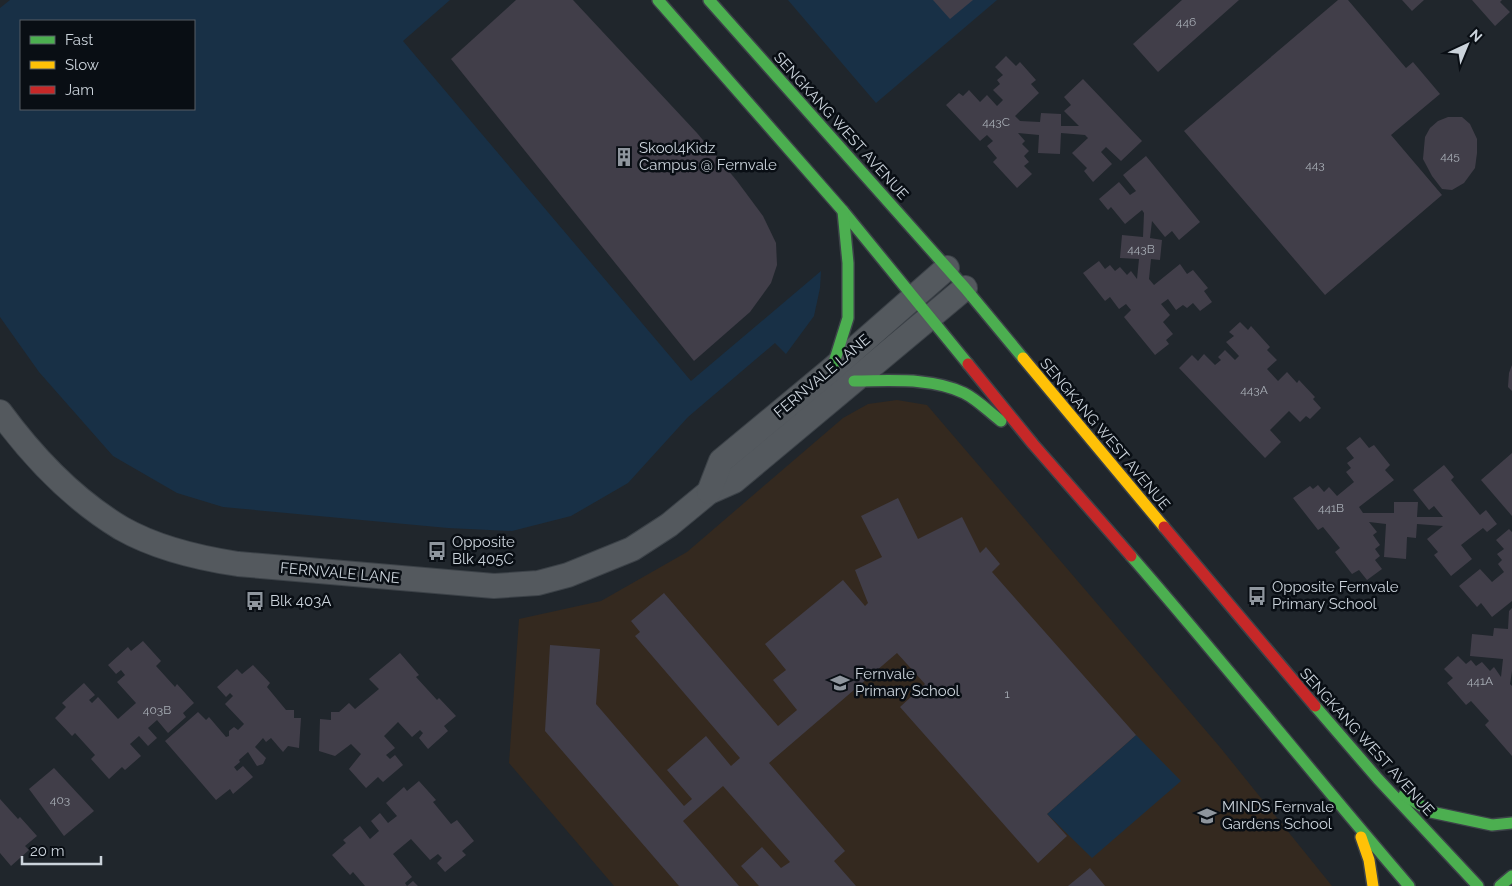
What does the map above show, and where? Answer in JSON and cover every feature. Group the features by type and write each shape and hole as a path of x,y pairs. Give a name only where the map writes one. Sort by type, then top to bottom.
{"main road":[{"path":"658,0 844,211 1033,444 1180,612 1408,886"},
{"name":"SENGKANG WEST AVENUE","path":"709,0 965,288 1244,625 1378,779 1478,886"},
{"path":"832,369 848,318 848,263 844,211"},
{"path":"854,381 919,381 965,394 1033,444"},
{"path":"1378,779 1431,812 1492,825 1512,823"},
{"path":"1357,826 1368,860 1373,886"},
{"path":"1500,886 1512,876"}],"street":[{"name":"FERNVALE LANE","path":"710,492 721,461 832,369 947,268"},
{"name":"FERNVALE LANE","path":"0,412 24,442 72,493 122,528 170,549 204,559 238,564 494,586 538,583 568,575 632,549 669,525 710,492 734,481 965,288"}],"shaded area":[{"path":"10,0 450,0 403,41 691,381 821,271 820,288 814,316 786,354 775,343 688,417 628,483 571,516 512,531 448,528 223,507 177,493 113,456 39,372 0,317 0,8"},
{"path":"788,0 997,0 876,103"},
{"name":"Fernvale Primary School","path":"897,400 927,405 1219,746 1332,886 614,886 509,763 519,619 601,601 687,552 843,418 868,404"},
{"path":"1136,735 1181,781 1092,858 1047,814"}],"building":[{"name":"Skool4Kidz Campus @ Fernvale","path":"516,0 573,0 697,133 763,216 776,243 777,265 771,283 750,312 694,361 451,59"},
{"path":"933,0 973,0 950,19"},
{"path":"1182,0 1239,0 1158,72 1133,44"},
{"path":"1338,0 1348,0 1406,68 1413,62 1440,94 1391,135 1442,195 1325,295 1184,131"},
{"path":"1402,0 1424,0 1412,11"},
{"path":"1472,0 1502,0 1500,2 1510,12 1495,26"},
{"path":"1006,56 1016,66 1020,62 1036,80 1031,84 1039,93 1015,116 1020,121 1040,122 1041,113 1061,114 1061,126 1079,126 1064,111 1071,105 1064,97 1083,79 1142,141 1121,161 1106,147 1101,152 1112,164 1093,182 1084,171 1087,168 1072,153 1088,138 1085,135 1061,133 1060,154 1038,153 1039,135 1018,133 1025,141 1022,144 1029,151 1024,156 1029,162 1024,166 1032,174 1017,188 993,162 997,158 987,146 993,141 987,135 980,141 946,105 959,93 963,96 969,90 980,102 987,95 997,106 1003,100 993,90 1000,84 997,80 1003,75 995,67"},
{"path":"1448,117 1462,117 1470,124 1477,139 1475,168 1464,183 1452,190 1442,189 1423,159 1425,137 1430,128 1438,121"},
{"path":"1146,156 1200,222 1179,240 1172,231 1165,237 1152,221 1150,238 1162,240 1160,260 1151,259 1149,279 1154,285 1180,264 1187,274 1193,270 1208,288 1204,291 1212,302 1200,311 1193,303 1187,308 1183,305 1176,310 1168,299 1161,304 1170,315 1163,322 1173,334 1166,340 1169,344 1155,355 1124,317 1131,310 1126,304 1119,309 1110,297 1105,301 1083,273 1099,261 1105,269 1110,265 1115,271 1120,267 1127,275 1131,271 1137,279 1139,259 1120,258 1122,235 1143,237 1144,213 1142,210 1125,224 1111,207 1108,210 1099,199 1119,182 1130,195 1136,191 1123,175"},
{"path":"1240,322 1248,330 1251,326 1270,347 1267,350 1277,360 1267,369 1278,381 1287,372 1297,383 1299,380 1315,397 1313,399 1321,408 1310,419 1306,416 1300,422 1289,411 1270,430 1281,442 1265,458 1179,368 1192,355 1198,361 1204,354 1215,365 1221,360 1218,357 1225,350 1235,360 1239,356 1226,342 1234,336 1229,332"},
{"path":"1512,365 1512,391 1508,387 1509,373"},
{"path":"1360,437 1369,448 1374,445 1390,465 1385,470 1394,480 1359,507 1363,513 1394,513 1394,502 1418,502 1417,517 1443,517 1434,506 1429,510 1413,490 1444,465 1454,477 1451,480 1480,515 1486,510 1497,524 1487,532 1483,528 1461,545 1472,559 1451,576 1434,555 1438,552 1427,539 1443,526 1417,524 1416,538 1407,537 1406,559 1384,557 1386,524 1369,522 1377,532 1373,535 1380,545 1375,549 1380,556 1375,560 1382,569 1367,580 1359,570 1352,574 1335,552 1340,548 1323,527 1318,530 1293,498 1310,486 1313,489 1318,485 1324,492 1329,487 1337,496 1354,482 1346,472 1351,468 1347,463 1354,458 1346,448"},
{"path":"1512,453 1512,516 1481,480"},
{"name":"Fernvale Primary School","path":"898,498 918,539 962,517 980,553 986,547 1000,564 992,572 1136,735 1047,814 1067,836 1038,863 900,707 925,684 897,653 769,763 845,851 834,861 856,886 759,886 741,866 762,847 781,868 790,862 723,786 683,821 739,886 679,886 545,731 550,645 600,649 596,704 684,806 692,799 667,770 706,736 731,766 740,758 635,636 640,632 631,621 664,593 778,726 797,710 773,680 786,670 765,644 843,580 865,606 868,603 855,570 882,557 861,516"},
{"path":"1509,529 1512,532 1512,601 1492,617 1481,603 1477,607 1459,586 1480,569 1492,582 1504,572 1498,564 1502,560 1497,554 1504,549 1496,540"},
{"path":"1512,608 1512,671 1510,684 1512,686 1512,756 1485,725 1489,721 1471,701 1466,705 1447,683 1453,678 1444,669 1458,656 1466,664 1471,660 1476,666 1482,662 1490,671 1494,667 1501,677 1503,659 1470,656 1472,634 1493,636 1494,628 1508,629 1509,611"},
{"path":"143,641 161,661 156,666 175,687 177,684 194,703 183,713 186,717 168,733 157,720 148,728 157,738 148,746 139,736 130,744 141,756 125,770 122,767 109,779 91,759 95,755 75,733 72,736 55,718 66,707 62,703 84,683 95,695 89,700 92,703 98,697 118,719 136,703 117,682 125,675 121,670 116,674 108,665 128,647 131,651"},
{"path":"400,653 419,675 416,677 437,700 439,698 456,716 444,726 448,731 428,749 419,738 423,733 420,730 412,737 398,722 384,736 395,748 386,755 390,759 395,755 403,765 383,782 378,777 366,788 349,769 361,754 351,744 335,756 319,751 320,719 331,720 331,712 339,712 349,703 355,709 379,689 369,679"},
{"path":"253,665 270,683 267,687 286,710 294,710 294,718 301,718 299,748 288,746 283,752 271,738 266,742 263,738 255,747 266,758 263,764 257,766 248,752 234,767 237,771 243,766 253,777 233,794 230,789 216,800 165,741 198,712 206,720 209,717 226,737 229,736 229,731 234,727 238,730 244,724 225,704 233,696 230,693 226,697 217,687 237,669 242,674"},
{"path":"54,768 94,811 64,836 29,789"},
{"path":"419,781 436,800 433,802 451,824 457,820 474,841 462,851 466,855 445,872 437,863 442,858 438,854 430,860 411,839 393,854 412,877 405,883 407,886 365,886 353,872 350,875 332,855 346,843 343,840 360,826 370,839 379,831 371,821 380,813 388,823 397,816 386,803 404,787 407,791"},
{"path":"0,799 37,836 25,846 29,850 11,866 0,853"},
{"path":"1090,868 1105,886 1068,886"},
{"path":"413,881 418,886 407,886"}],"traffic: fast":[{"path":"658,0 843,211 968,364"},
{"path":"709,0 965,288 1023,358"},
{"path":"832,369 848,318 848,263 843,211"},
{"path":"854,381 910,381 938,384 964,393 1001,421"},
{"path":"1131,556 1409,886"},
{"path":"1315,706 1378,779 1478,886"},
{"path":"1404,795 1431,812 1492,825 1512,823"},
{"path":"1500,886 1512,876"}],"traffic: slow":[{"path":"1023,358 1164,527"},
{"path":"1361,837 1369,860 1373,886"}],"traffic: jam":[{"path":"968,364 1033,444 1131,556"},
{"path":"1164,527 1315,706"}],"place":[{"name":"Skool4Kidz Campus @ Fernvale","path":"624,157"},
{"name":"Opposite Blk 405C","path":"437,551"},
{"name":"Opposite Fernvale Primary School","path":"1257,596"},
{"name":"Blk 403A","path":"255,601"},
{"name":"Fernvale Primary School","path":"840,683"},
{"name":"MINDS Fernvale Gardens School","path":"1207,816"}]}
